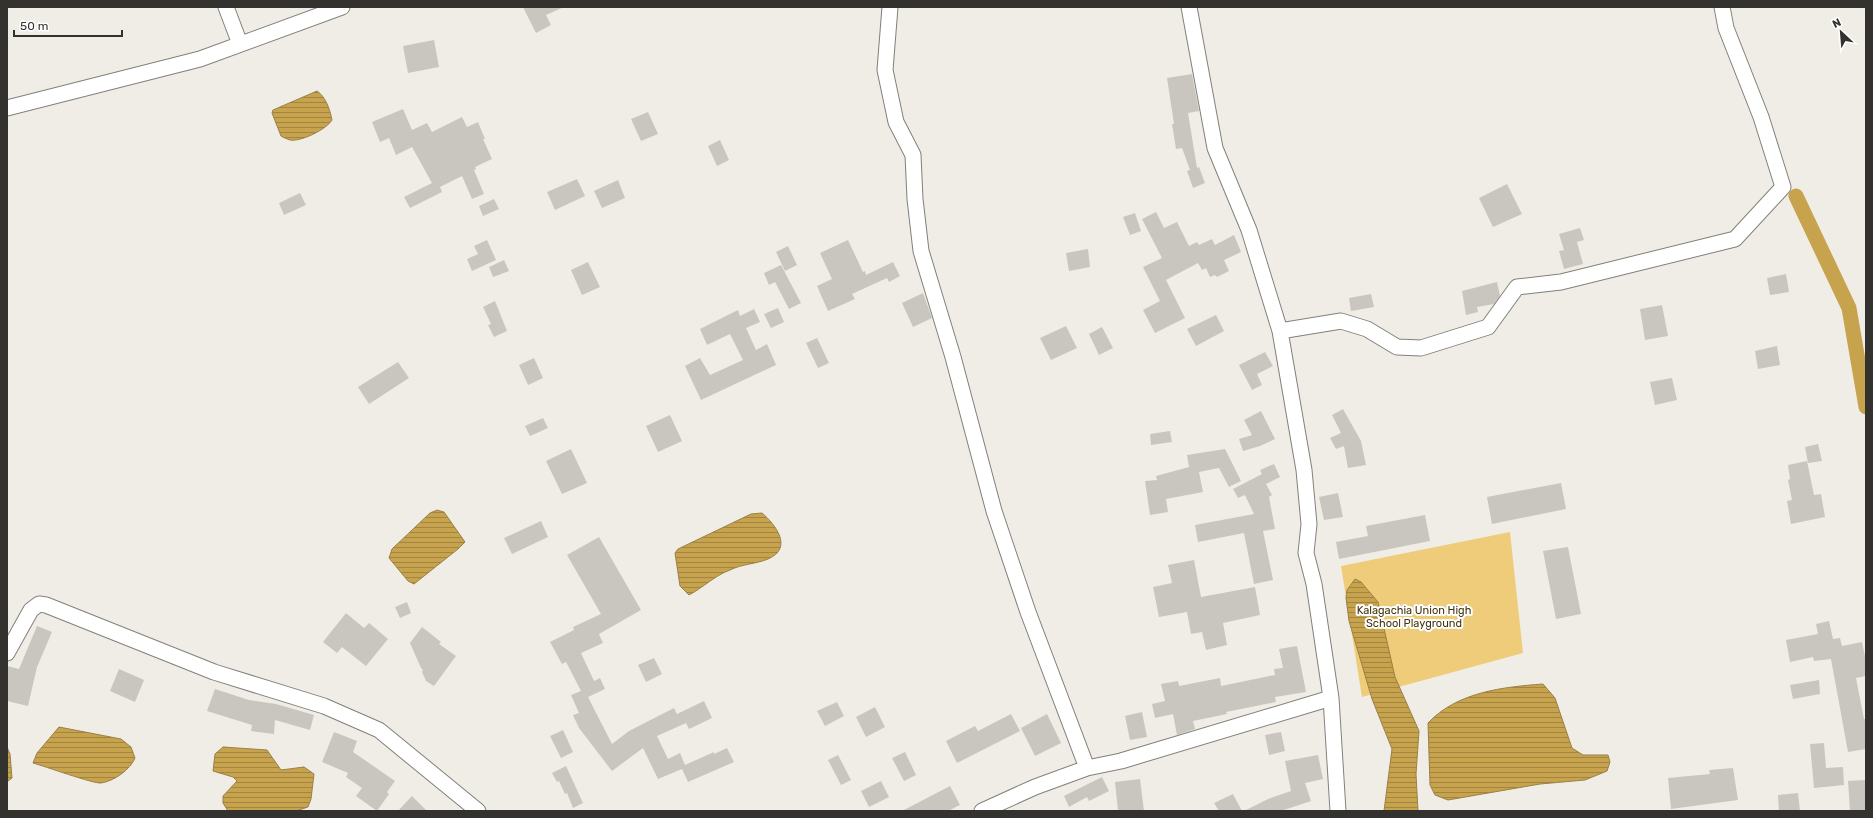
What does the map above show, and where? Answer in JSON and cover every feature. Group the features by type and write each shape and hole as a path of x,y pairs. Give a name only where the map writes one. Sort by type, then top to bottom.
{"street":[{"path":"226,7 240,44"},
{"path":"7,108 200,58 342,7"},
{"path":"890,7 885,70 896,122 912,155 915,199 922,251 953,357 994,511 1028,612 1087,768"},
{"path":"1189,7 1215,148 1249,230 1280,330 1304,470 1309,524 1306,553 1314,584 1331,698 1338,811"},
{"path":"1280,330 1341,321 1367,329 1397,348 1421,348 1488,328 1517,286 1561,282 1735,239 1783,186 1762,117 1726,28 1722,7"},
{"path":"7,654 31,610 39,604 46,605 214,672 324,706 378,730 478,811"},
{"path":"982,811 1035,787 1087,768 1121,761 1331,698"}],"green space":[{"name":"Kalagachia Union High School Playground","path":"1510,532 1523,653 1362,697 1341,566"}],"shaded area":[{"path":"317,91 323,97 329,108 332,120 329,124 319,131 300,139 290,140 281,136 272,113 273,110"},
{"path":"437,510 444,512 465,542 414,584 408,581 389,558 392,549 430,513"},
{"path":"762,513 772,523 780,536 780,549 776,554 763,561 739,566 724,572 689,595 680,586 675,553 678,549 751,514"},
{"path":"1355,579 1361,582 1378,602 1395,677 1419,731 1416,774 1418,811 1384,811 1392,749 1372,699 1349,621 1346,598 1347,590"},
{"path":"1543,684 1555,698 1572,748 1583,755 1608,755 1610,762 1607,771 1585,780 1540,784 1448,800 1435,795 1430,785 1428,723 1453,704 1481,693 1497,689"},
{"path":"59,727 121,739 131,747 135,758 129,767 121,774 111,780 101,783 79,778 33,763 37,753"},
{"path":"7,747 10,754 12,778 7,782"},
{"path":"223,747 267,750 281,770 304,767 314,774 311,799 308,807 296,811 228,811 223,803 223,796 237,781 233,777 213,771 215,754"}],"building":[{"path":"523,7 564,7 546,15 551,25 536,33"},
{"path":"434,40 439,67 408,73 403,46"},
{"path":"1192,74 1199,111 1188,113 1197,168 1199,167 1205,183 1193,188 1187,171 1190,170 1182,148 1176,149 1167,78"},
{"path":"403,109 412,130 427,123 432,132 462,117 467,127 478,122 485,139 483,139 492,159 475,167 476,169 474,170 484,194 472,199 462,176 440,187 442,192 410,208 404,197 432,183 412,147 396,155 389,138 380,142 372,122"},
{"path":"648,112 658,134 641,141 631,119"},
{"path":"720,140 729,160 717,166 708,146"},
{"path":"577,179 585,196 555,210 547,192"},
{"path":"618,180 625,198 602,208 594,191"},
{"path":"1507,184 1522,214 1493,227 1479,198"},
{"path":"300,193 306,205 284,215 279,203"},
{"path":"494,199 499,209 483,216 479,206"},
{"path":"1156,212 1164,228 1177,222 1189,246 1197,242 1199,245 1212,239 1215,245 1234,235 1241,252 1224,260 1229,271 1217,277 1215,275 1210,277 1206,268 1202,270 1198,263 1166,280 1185,318 1155,333 1143,310 1160,301 1143,267 1162,258 1142,219"},
{"path":"1135,213 1141,231 1130,235 1123,217"},
{"path":"1580,228 1584,240 1577,242 1583,264 1564,269 1559,251 1564,250 1559,234"},
{"path":"487,240 496,260 472,271 467,259 478,254 474,246"},
{"path":"848,240 863,272 865,271 866,275 893,262 900,276 889,282 887,278 852,294 855,299 828,311 817,286 832,279 820,253"},
{"path":"788,246 797,265 785,271 776,252"},
{"path":"1088,249 1090,267 1069,271 1066,253"},
{"path":"504,260 509,271 493,277 489,267"},
{"path":"588,262 600,287 582,295 571,270"},
{"path":"781,265 801,303 789,309 775,282 769,285 764,273"},
{"path":"1786,274 1789,292 1770,295 1767,278"},
{"path":"1497,282 1500,296 1494,304 1477,307 1478,312 1466,315 1462,291"},
{"path":"923,293 932,318 913,327 902,303"},
{"path":"1371,294 1374,307 1351,311 1349,298"},
{"path":"495,301 507,331 494,337 488,325 491,324 483,307"},
{"path":"1662,305 1668,336 1645,340 1640,309"},
{"path":"778,308 784,322 771,328 764,314"},
{"path":"754,309 760,322 746,328 756,350 767,344 776,365 701,400 685,366 700,358 710,375 743,360 730,334 707,345 700,329 738,310 740,316"},
{"path":"1216,315 1224,331 1196,346 1187,329"},
{"path":"1066,326 1077,348 1051,360 1040,338"},
{"path":"1102,327 1113,348 1099,355 1089,334"},
{"path":"817,338 829,363 818,368 806,343"},
{"path":"1777,346 1780,365 1758,369 1755,351"},
{"path":"1265,352 1273,366 1257,374 1262,385 1252,390 1239,365"},
{"path":"534,358 543,378 528,385 519,365"},
{"path":"398,362 409,378 369,404 358,387"},
{"path":"1672,378 1677,400 1655,405 1650,382"},
{"path":"1343,409 1361,441 1366,465 1348,468 1344,446 1336,449 1330,438 1341,433 1332,415"},
{"path":"1261,411 1275,439 1260,446 1243,451 1239,439 1252,435 1244,420"},
{"path":"670,415 682,441 658,452 646,426"},
{"path":"543,418 548,428 530,436 525,426"},
{"path":"1170,431 1172,442 1151,445 1150,434"},
{"path":"1818,444 1822,461 1808,463 1805,447"},
{"path":"571,449 587,483 562,494 546,461"},
{"path":"1225,449 1241,481 1229,487 1219,468 1199,472 1203,492 1166,499 1168,512 1150,515 1145,481 1157,480 1156,476 1189,467 1187,455"},
{"path":"1807,461 1814,495 1821,494 1825,517 1791,524 1787,501 1792,500 1788,480 1790,479 1788,465"},
{"path":"1274,464 1280,477 1266,484 1272,495 1269,497 1275,529 1263,531 1273,580 1254,584 1244,533 1198,542 1195,525 1254,514 1245,495 1238,498 1233,489 1262,474 1260,470"},
{"path":"1561,483 1566,509 1492,524 1487,497"},
{"path":"1338,493 1343,517 1324,520 1319,497"},
{"path":"1425,515 1430,541 1339,559 1336,542 1368,536 1366,526"},
{"path":"541,521 548,537 512,554 504,538"},
{"path":"599,537 641,610 599,634 603,643 581,653 594,681 600,678 605,689 588,697 612,744 629,731 674,708 677,714 704,701 712,718 689,729 686,723 657,736 668,759 680,753 685,765 727,748 734,762 688,782 682,769 658,779 643,748 612,771 579,728 573,715 579,713 571,695 581,691 566,662 562,664 550,642 574,630 573,627 601,614 567,555"},
{"path":"1568,547 1581,614 1556,619 1543,551"},
{"path":"1194,560 1201,597 1255,587 1260,615 1223,623 1227,645 1206,650 1202,632 1191,634 1187,612 1159,617 1153,587 1172,583 1168,565"},
{"path":"407,602 411,613 400,618 395,607"},
{"path":"346,613 364,628 369,623 388,639 366,666 342,647 337,653 323,642"},
{"path":"1829,621 1833,639 1840,638 1842,646 1862,642 1866,661 1866,676 1856,678 1864,719 1866,719 1866,749 1848,752 1831,659 1814,661 1813,657 1790,662 1786,640 1818,634 1816,624"},
{"path":"37,626 52,632 37,667 28,706 7,701 7,666 19,669"},
{"path":"422,627 441,642 439,644 456,656 434,686 426,681 422,672 423,670 410,643"},
{"path":"1297,646 1306,692 1275,697 1276,702 1226,712 1227,714 1193,721 1195,729 1177,735 1173,714 1155,718 1152,704 1165,701 1161,684 1178,681 1179,686 1220,678 1221,686 1275,675 1274,669 1283,668 1279,649"},
{"path":"654,658 662,674 646,682 638,665"},
{"path":"119,669 144,680 135,702 110,691"},
{"path":"1819,680 1820,694 1793,699 1790,685"},
{"path":"215,689 249,700 276,704 314,715 310,730 275,720 274,734 251,731 252,725 207,711"},
{"path":"837,702 844,716 825,726 817,711"},
{"path":"875,707 885,727 866,737 856,717"},
{"path":"1142,712 1147,737 1130,740 1125,716"},
{"path":"1011,714 1020,731 957,763 946,741 975,726 978,731"},
{"path":"1047,714 1061,743 1035,756 1021,728"},
{"path":"563,730 573,752 561,758 550,736"},
{"path":"334,732 357,741 353,752 395,781 387,792 389,794 377,811 356,796 362,788 346,777 348,773 322,762"},
{"path":"1281,732 1285,751 1269,755 1265,735"},
{"path":"1824,743 1826,768 1843,767 1844,785 1814,788 1810,744"},
{"path":"905,752 916,775 904,781 892,758"},
{"path":"838,755 851,780 841,785 828,760"},
{"path":"1318,755 1323,779 1305,783 1311,801 1281,811 1244,811 1268,799 1291,791 1285,761"},
{"path":"566,766 583,803 573,808 567,793 565,794 559,781 557,782 552,773"},
{"path":"1733,768 1738,800 1671,809 1668,778 1710,774 1709,770"},
{"path":"1102,777 1109,791 1089,801 1087,797 1069,807 1064,796"},
{"path":"1140,779 1144,811 1118,811 1115,782"},
{"path":"1866,780 1866,811 1850,811 1848,781"},
{"path":"881,781 889,797 869,807 861,791"},
{"path":"950,786 960,805 948,811 902,811"},
{"path":"1798,793 1800,811 1779,811 1778,795"},
{"path":"1233,794 1242,811 1219,811 1214,803"},
{"path":"412,796 427,811 398,811"}],"waterway":[{"path":"1796,196 1849,308 1866,407"}]}
